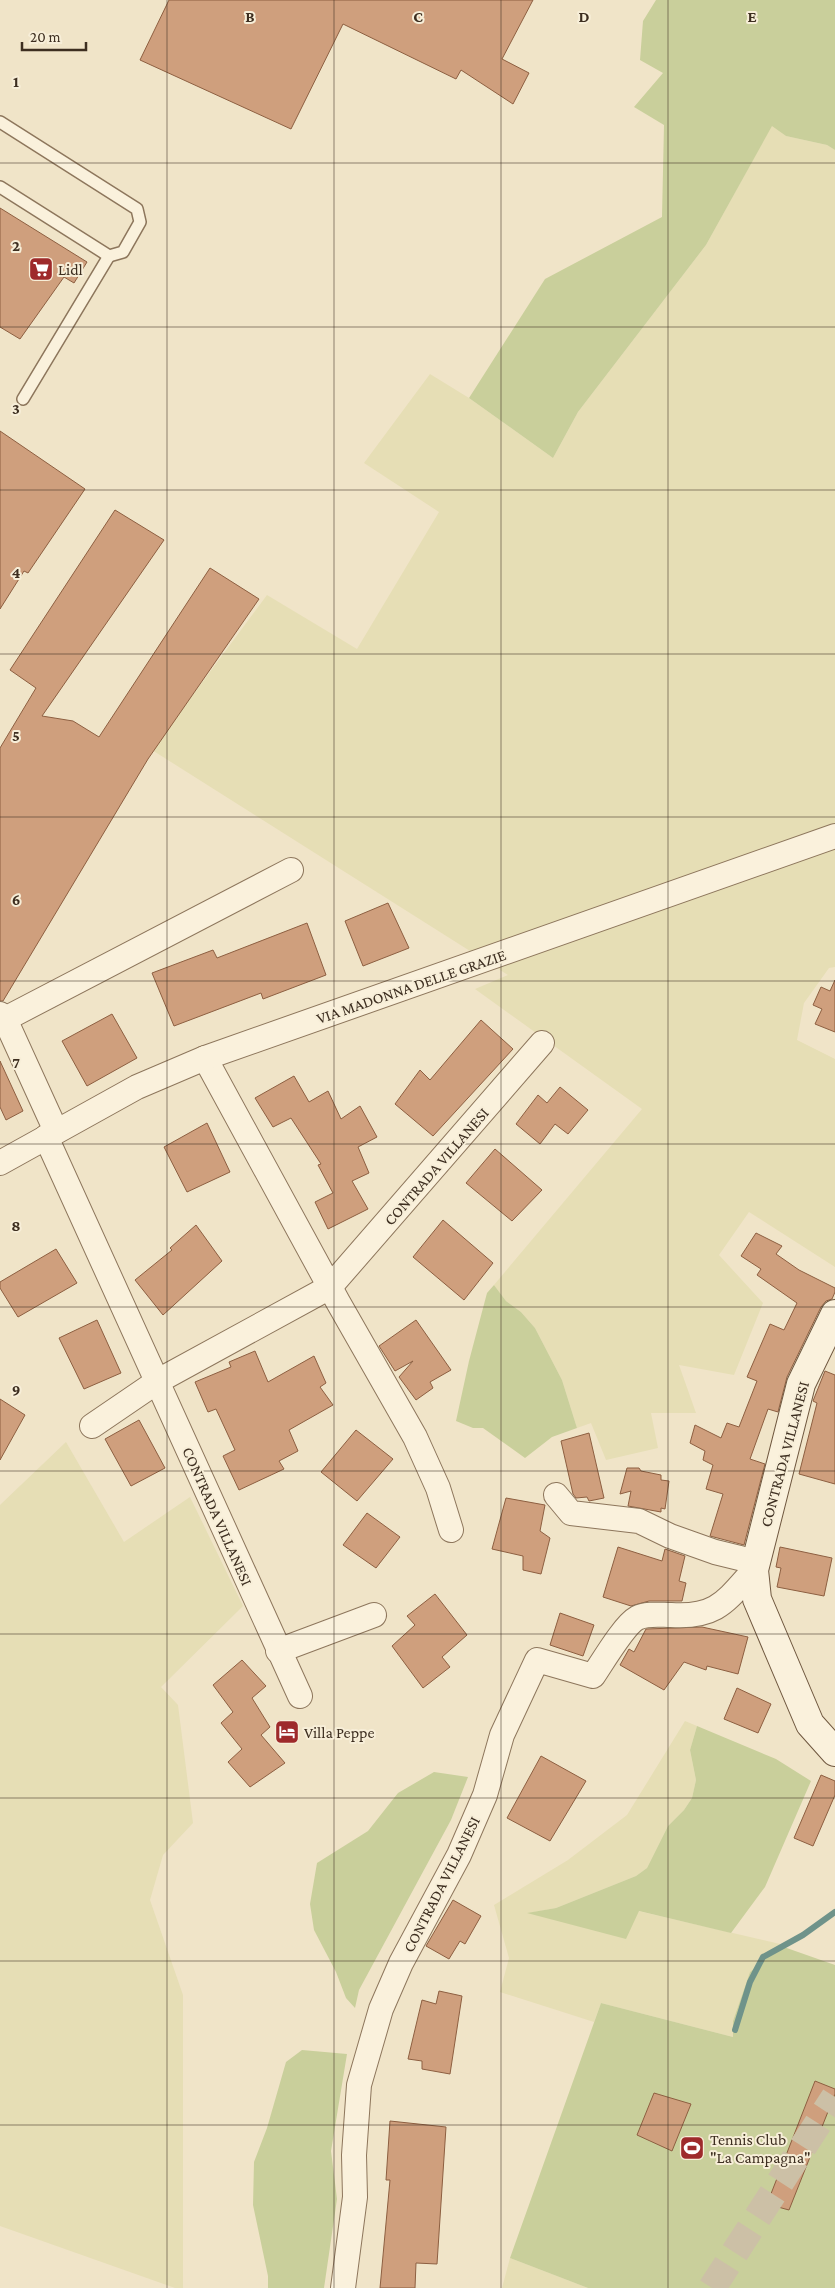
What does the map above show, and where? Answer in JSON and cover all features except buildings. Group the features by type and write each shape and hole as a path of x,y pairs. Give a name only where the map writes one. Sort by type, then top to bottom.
{"street":[{"name":"VIA MADONNA DELLE GRAZIE","path":"0,1163 137,1087 205,1058 835,836"},
{"path":"2,1016 292,870"},
{"name":"CONTRADA VILLANESI","path":"2,1016 158,1381 278,1651 300,1696"},
{"name":"CONTRADA VILLANESI","path":"92,1426 158,1381 330,1287 542,1043"},
{"path":"205,1058 330,1287 415,1437 438,1488 451,1530"},
{"name":"CONTRADA VILLANESI","path":"835,1314 801,1384 755,1566 757,1599 810,1724 835,1752"},
{"path":"556,1495 571,1513 639,1521 670,1536 755,1566"},
{"name":"CONTRADA VILLANESI","path":"343,2288 355,2197 354,2154 359,2085 381,2010 401,1963 460,1855 485,1795 502,1735 537,1660 593,1676 626,1630 637,1618 654,1614 691,1616 721,1606 755,1566"},
{"path":"278,1651 374,1615"}],"lane":[{"path":"0,122 137,209 140,222 123,252 110,256 23,399"},
{"path":"0,187 110,256"}],"shaded area":[{"path":"772,125 786,136 827,145 835,150 835,967 829,968 804,1003 797,1040 835,1059 835,1267 749,1212 719,1255 763,1303 734,1375 679,1365 696,1413 651,1413 658,1448 606,1460 591,1423 577,1428 562,1380 535,1328 521,1312 506,1301 494,1285 642,1109 475,989 508,975 152,750 267,595 357,649 439,512 364,463 430,374 469,398 553,458 578,412 706,245"},
{"path":"66,1442 124,1542 190,1497 243,1606 161,1687 178,1705 193,1823 163,1855 150,1900 183,1995 183,2288 175,2288 0,2226 0,1505"},
{"path":"685,1721 697,1726 690,1750 696,1780 692,1798 684,1810 668,1826 647,1868 636,1876 556,1908 529,1913 638,1911 780,1944 781,1946 750,1972 733,2021 733,2037 601,2003 594,2022 500,1992 509,1958 494,1905 568,1860 627,1815"},
{"path":"510,2258 588,2288 502,2288"}],"green space":[{"path":"656,0 835,0 835,150 827,145 786,136 772,126 706,245 578,412 553,458 469,398 545,279 662,217 664,125 634,107 663,73 640,60 643,21"},
{"path":"494,1285 506,1301 521,1312 535,1328 562,1380 577,1428 552,1437 525,1458 483,1428 473,1428 456,1421 487,1293"},
{"path":"697,1726 776,1759 811,1781 765,1887 731,1933 639,1911 626,1939 527,1913 556,1908 636,1876 647,1868 668,1826 684,1810 692,1798 696,1780 690,1750"},
{"path":"434,1772 468,1777 451,1820 359,1990 355,2008 346,1998 336,1972 314,1930 310,1904 317,1863 368,1831 398,1793"},
{"name":"Tennis Club \"La Campagna\"","path":"781,1946 835,1965 835,2288 588,2288 510,2258 601,2003 733,2037 733,2021 750,1972"},
{"path":"302,2050 347,2054 331,2151 337,2199 324,2288 268,2288 268,2276 253,2205 254,2162 267,2128 286,2062"}],"waterway":[{"path":"735,2030 750,1982 763,1957 803,1935 835,1912"}],"tunnel":[{"path":"712,2288 835,2097"}],"place":[{"name":"Lidl","path":"41,269"},
{"name":"Villa Peppe","path":"287,1732"},
{"name":"Tennis Club \"La Campagna\"","path":"692,2148"}]}
